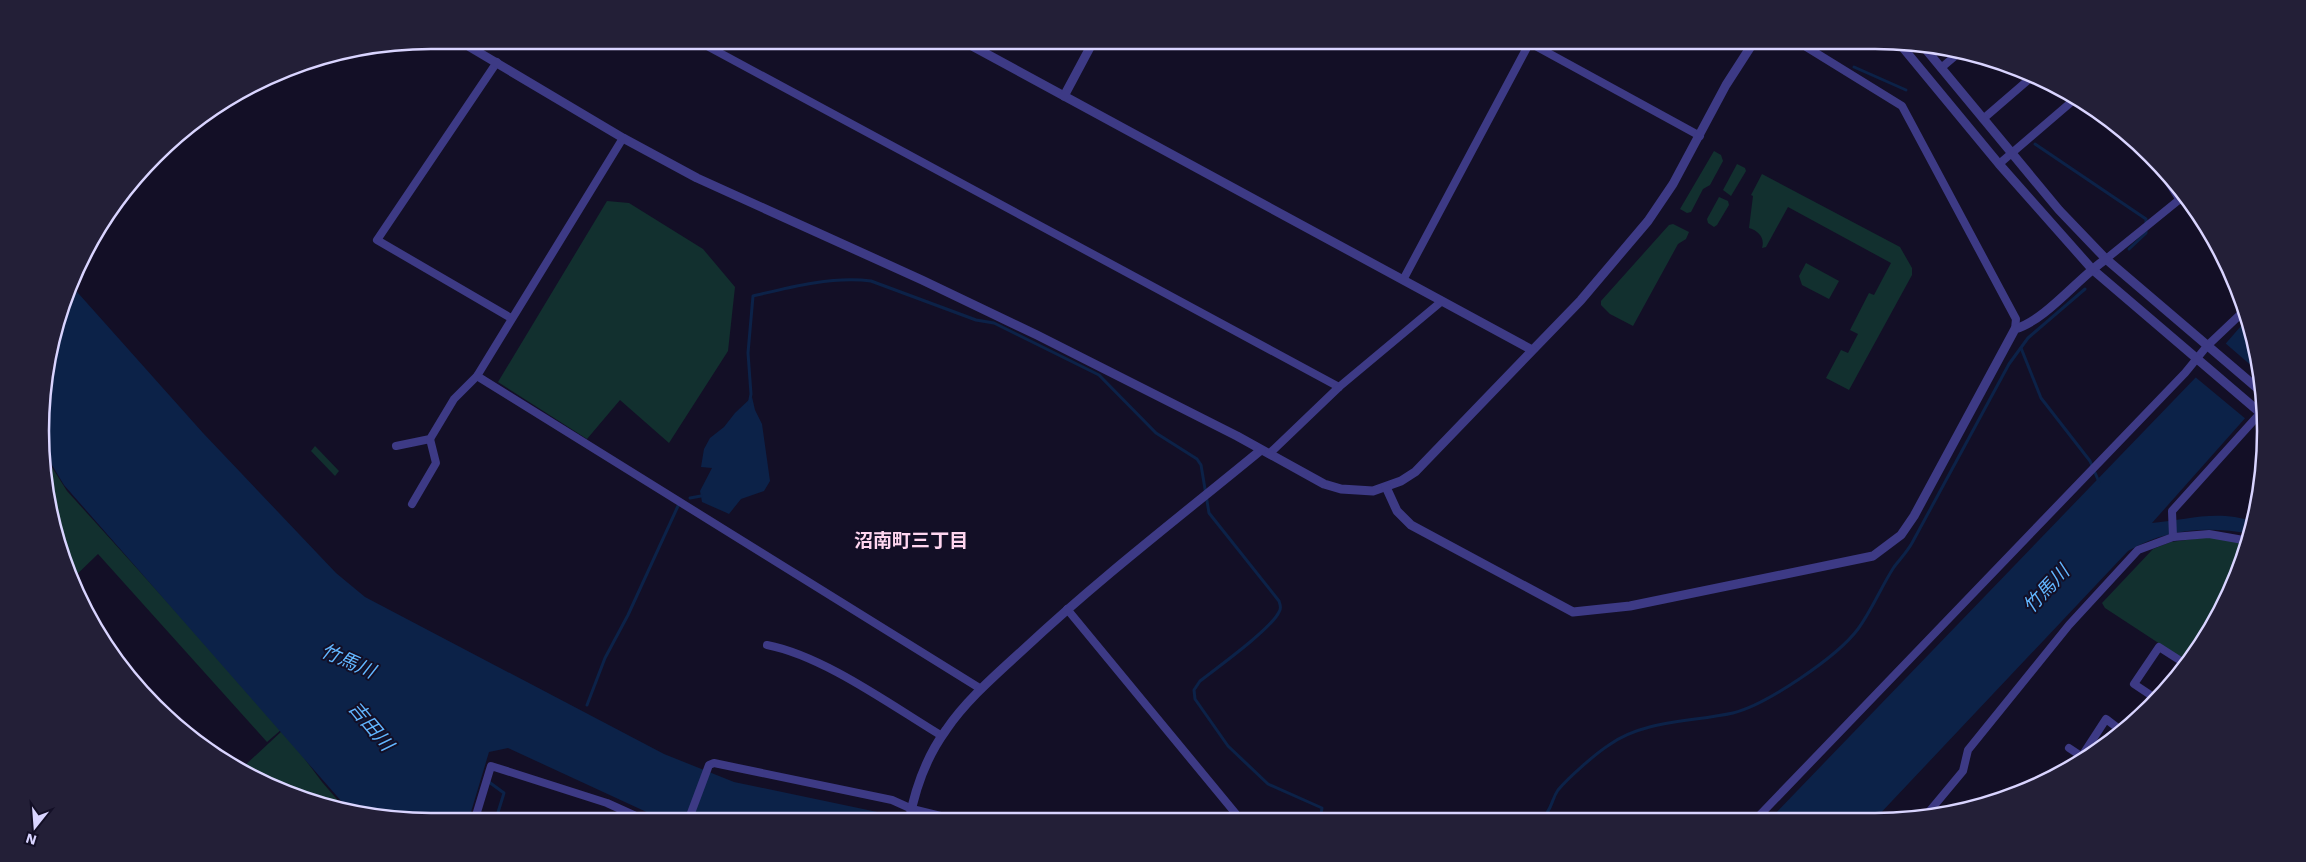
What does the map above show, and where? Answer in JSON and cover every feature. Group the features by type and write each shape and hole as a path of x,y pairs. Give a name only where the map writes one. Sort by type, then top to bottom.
{"street":[{"path":"474,49 623,138 697,178 922,280 1037,335 1306,475 1332,486 1361,491 1374,491 1386,487 1401,481 1421,467 1587,293 1648,220 1673,184 1726,86 1749,49"},
{"path":"713,49 1339,387"},
{"path":"978,49 1532,350"},
{"path":"1064,96 1089,49"},
{"path":"1403,280 1527,49"},
{"path":"1544,49 1700,136"},
{"path":"1386,487 1397,511 1411,525 1572,612 1630,606 1873,556 1901,535 1914,516 2015,329 2016,319 1902,106 1809,49"},
{"path":"1905,50 1999,164 2092,269 2256,408"},
{"path":"1928,53 2059,210 2106,259 2254,386"},
{"path":"1941,68 1954,57"},
{"path":"497,62 377,240 511,318"},
{"path":"1983,119 2027,81"},
{"path":"1999,164 2071,103"},
{"path":"412,504 436,463 430,439 454,399 477,376 623,138"},
{"path":"2015,329 2029,325 2092,269 2179,200"},
{"path":"912,813 921,776 942,736 982,689 1068,609 1211,490 1265,452 1442,301"},
{"path":"1762,813 2239,316"},
{"path":"477,376 982,689"},
{"path":"2173,537 2172,512 2256,417"},
{"path":"396,446 430,439"},
{"path":"1934,809 1963,771 1968,750 2070,625 2138,550 2173,537 2208,534 2241,540"},
{"path":"1068,609 1235,813"},
{"path":"767,645 786,649 827,667 942,736"},
{"path":"2151,695 2134,684 2159,647 2180,661"},
{"path":"2088,748 2106,719 2116,727"},
{"path":"2069,748 2079,754"},
{"path":"691,813 709,765 714,763 892,800 908,813"},
{"path":"477,813 491,766 607,804 628,813"}],"green space":[{"path":"1714,151 1721,155 1723,161 1710,185 1703,189 1691,212 1687,213 1680,209"},
{"path":"1737,164 1745,168 1746,171 1731,196 1723,190"},
{"path":"1762,174 1900,247 1912,268 1912,275 1849,390 1826,378 1841,350 1848,353 1858,334 1850,330 1869,293 1874,295 1891,263 1788,207 1766,247 1762,248 1763,241 1760,235 1749,228 1753,196 1751,195"},
{"path":"1719,197 1728,201 1729,205 1714,227 1708,223 1707,219"},
{"path":"607,201 629,203 703,249 735,287 728,351 669,443 620,400 587,439 498,382"},
{"path":"1673,224 1689,232 1686,239 1678,244 1633,326 1610,314 1601,305 1601,301 1669,225"},
{"path":"1806,263 1839,281 1829,299 1802,285 1799,276"},
{"path":"315,446 339,471 335,476 311,451"},
{"path":"51,465 67,491 282,729 267,742 98,554 77,574 69,554 56,506"},
{"path":"2209,537 2240,543 2218,600 2182,658 2105,608 2102,603 2153,549 2171,542"},
{"path":"283,730 339,802 285,784 245,765"}],"water":[{"path":"76,291 203,433 336,573 365,597 664,754 734,782 882,813 649,813 508,748 489,752 471,813 381,810 343,803 64,485 51,463 50,406 56,356"},
{"name":"竹馬川","path":"2242,325 2250,356 2256,406 2152,523 2203,516 2228,516 2247,520 2243,532 2204,530 2173,533 2143,543 2128,551 1881,813 1776,813 2200,373"},
{"path":"752,397 755,410 762,424 770,481 764,491 741,499 729,514 702,502 700,491 712,468 701,467 704,449 710,438 724,427 735,413"}],"pier":[{"path":"2224,342 2252,366 2256,410 2247,420 2194,376"}],"waterway":[{"path":"1854,67 1906,90"},
{"path":"2035,144 2146,219 2146,233 2129,249"},
{"path":"749,405 751,394 748,353 753,296 827,281 871,281 976,320 994,323 1099,375 1156,433 1197,459 1201,465 1209,513 1279,601 1280,609 1274,619 1243,648 1200,681 1194,690 1195,699 1228,746 1268,784 1322,808 1321,813"},
{"path":"1546,813 1562,785 1597,754 1622,737 1652,726 1733,713 1747,708 1800,679 1848,640 1863,622 1894,567 1912,543 2009,364 2028,338 2085,289"},
{"path":"2021,348 2041,398 2090,461 2099,482"},
{"path":"690,498 701,496"},
{"path":"587,705 605,658 628,615 678,506"},
{"path":"489,782 504,793 498,813"}],"district":[{"name":"沼南町三丁目","path":"911,540"}],"water label":[{"name":"吉田川","path":"371,726"}]}
